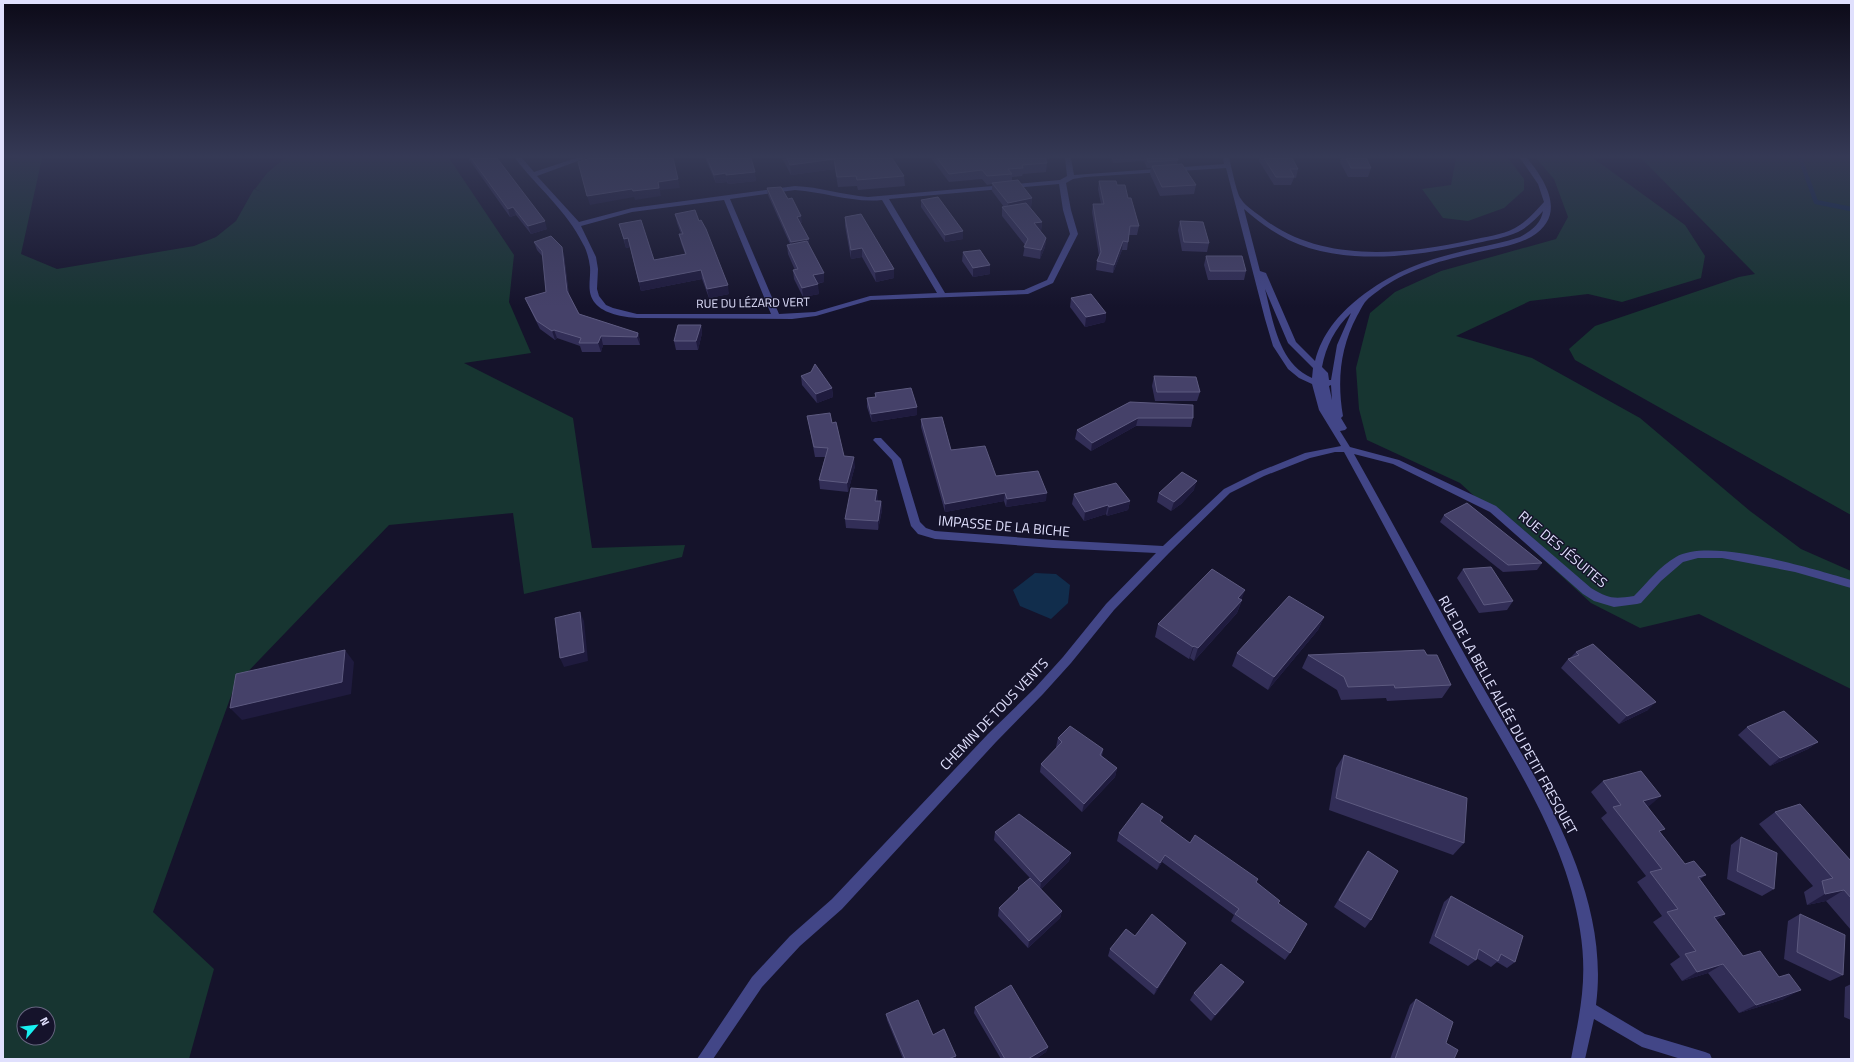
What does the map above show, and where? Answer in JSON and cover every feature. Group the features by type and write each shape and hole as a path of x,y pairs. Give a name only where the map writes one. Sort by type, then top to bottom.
{"street":[{"name":"RUE DU LÉZARD VERT","path":"562,208 577,225 593,261 593,291 600,303 607,309 622,314 637,316 776,317 816,314 870,298 1025,292 1050,280 1074,234 1067,208"},
{"path":"577,225 632,210 651,208"},
{"path":"730,208 776,317"},
{"path":"890,208 943,296"},
{"path":"1240,208 1267,312 1279,349 1291,367 1302,376 1315,383 1326,384 1336,382"},
{"path":"1246,208 1266,225 1291,239 1312,247 1343,252 1386,253 1445,247 1507,234 1525,225 1542,208"},
{"name":"RUE DE LA BELLE ALLÉE DU PETIT FRESQUET","path":"1548,208 1548,214 1544,222 1536,231 1527,236 1415,267 1388,280 1361,300 1341,316 1330,333 1323,346 1317,367 1315,383 1319,401 1348,449 1388,527 1535,792 1563,848 1584,916 1592,977 1588,1008 1578,1059"},
{"path":"1247,239 1292,343 1304,356 1324,372 1329,403 1342,428"},
{"name":"RUE DE LA BELLE ALLÉE DU PETIT FRESQUET","path":"1348,449 1336,400 1338,354 1344,335 1361,300"},
{"name":"IMPASSE DE LA BICHE","path":"878,440 896,459 914,523 922,531 935,535 1053,544 1165,550"},
{"name":"CHEMIN DE TOUS VENTS","path":"704,1059 757,982 794,941 837,904 992,738 1039,691 1067,660 1110,607 1165,550 1227,491 1261,474 1308,455 1335,449 1348,449"},
{"name":"RUE DES JÉSUITES","path":"1348,449 1396,462 1493,509 1587,591 1598,598 1614,604 1636,600 1657,578 1680,560 1698,554 1722,554 1795,568 1851,584"},
{"path":"1588,1008 1642,1040 1705,1059"}],"green space":[{"path":"3,208 31,208 21,254 57,269 194,246 216,237 236,221 244,208 482,208 514,255 509,302 531,353 464,363 573,418 592,548 685,545 682,557 524,594 513,513 389,525 235,685 153,912 214,969 189,1059 3,1059"},
{"path":"1435,208 1504,208 1468,221 1443,218"},
{"path":"1565,208 1661,208 1685,225 1705,256 1701,278 1622,302 1588,294 1530,301 1456,336 1532,358 1640,418 1750,511 1801,549 1851,571 1851,689 1699,614 1640,628 1591,603 1460,483 1367,440 1359,409 1356,368 1370,313 1395,292 1441,271 1556,239 1568,217"},
{"path":"1690,208 1851,208 1851,515 1575,360 1569,349 1595,326 1739,277 1755,274"}],"water":[{"path":"1035,573 1056,574 1070,585 1068,603 1051,619 1020,606 1013,590"}],"building":[{"path":"513,208 535,208 545,221 528,226"},
{"path":"776,208 797,208 801,216 797,217 809,239 791,242"},
{"path":"926,208 946,208 963,231 945,235"},
{"path":"1002,208 1030,208 1042,222 1034,223 1046,238 1041,250 1024,247 1028,239"},
{"path":"1094,208 1134,208 1139,226 1130,226 1128,242 1123,241 1114,265 1097,261 1101,252"},
{"path":"695,210 699,221 701,220 706,229 728,285 707,289 701,270 639,282 628,238 624,239 619,224 641,220 654,260 686,254 679,234 683,234 675,214"},
{"path":"861,214 894,269 875,272 862,248 851,250 845,217"},
{"path":"1180,221 1203,222 1209,243 1184,242"},
{"path":"551,236 562,247 567,291 579,314 638,333 637,337 601,336 598,343 579,343 581,338 554,330 552,331 537,321 525,298 546,292 542,251 534,242"},
{"path":"807,241 824,273 813,275 818,284 802,288 793,270 798,269 787,245"},
{"path":"980,250 990,265 973,268 963,252"},
{"path":"1206,256 1242,256 1246,271 1210,271"},
{"path":"1091,294 1106,313 1086,317 1071,298"},
{"path":"678,325 701,325 696,341 674,341"},
{"path":"815,364 832,388 816,394 801,376 811,372"},
{"path":"1154,376 1196,377 1200,392 1157,392"},
{"path":"911,388 917,407 871,414 867,398 876,397 875,393"},
{"path":"1130,402 1193,405 1193,418 1138,418 1092,443 1077,430"},
{"path":"830,413 832,423 836,422 844,456 854,457 847,483 819,480 828,448 814,447 807,416"},
{"path":"942,417 951,450 985,446 996,476 1038,471 1047,493 1007,499 1005,493 945,504 921,419"},
{"path":"1182,472 1197,481 1174,502 1159,493"},
{"path":"1116,483 1130,501 1109,507 1108,505 1085,512 1074,494"},
{"path":"851,488 877,490 875,501 881,501 878,521 845,519"},
{"path":"1467,503 1542,563 1508,565 1444,515"},
{"path":"1491,567 1513,601 1484,605 1463,569"},
{"path":"1212,569 1245,590 1238,598 1242,600 1198,648 1193,647 1158,624"},
{"path":"1289,596 1324,617 1274,677 1237,653"},
{"path":"580,612 584,652 560,658 555,618"},
{"path":"1593,644 1656,702 1627,716 1568,659 1579,655 1576,652"},
{"path":"345,650 342,682 230,708 236,674"},
{"path":"1424,650 1427,655 1437,655 1451,685 1395,688 1394,685 1348,687 1344,677 1308,655"},
{"path":"1784,711 1818,742 1780,758 1747,727"},
{"path":"1070,726 1103,749 1100,755 1117,768 1084,804 1041,764 1062,742 1058,738"},
{"path":"1344,755 1467,798 1464,843 1336,798"},
{"path":"1641,771 1661,796 1643,801 1665,829 1659,831 1685,864 1694,861 1706,875 1698,877 1725,914 1714,917 1743,956 1760,951 1779,977 1789,974 1801,990 1756,1005 1723,964 1697,972 1685,954 1696,951 1667,912 1678,909 1650,872 1662,869 1613,807 1621,805 1603,781"},
{"path":"1142,803 1163,817 1160,821 1190,843 1195,835 1258,879 1256,882 1280,901 1278,903 1307,924 1290,953 1235,914 1239,909 1165,855 1160,863 1119,833"},
{"path":"1800,804 1851,861 1851,898 1844,890 1825,894 1822,881 1833,878 1775,812"},
{"path":"1019,814 1071,853 1041,882 995,832"},
{"path":"1741,837 1777,853 1774,889 1737,871"},
{"path":"1368,851 1398,871 1371,920 1339,900"},
{"path":"1030,878 1062,911 1029,941 999,908"},
{"path":"1451,896 1523,936 1515,962 1501,954 1498,961 1479,949 1476,960 1435,936"},
{"path":"1152,914 1186,943 1157,988 1110,949 1126,929 1135,936"},
{"path":"1800,914 1845,935 1843,975 1797,952"},
{"path":"1221,964 1244,982 1215,1015 1194,993"},
{"path":"1011,985 1048,1047 1028,1059 1005,1059 975,1007"},
{"path":"1416,999 1453,1022 1446,1043 1458,1050 1454,1059 1395,1059"},
{"path":"918,1000 933,1035 944,1029 956,1056 948,1059 905,1059 886,1014"}],"waterway":[{"path":"1844,208 1851,209"}]}
